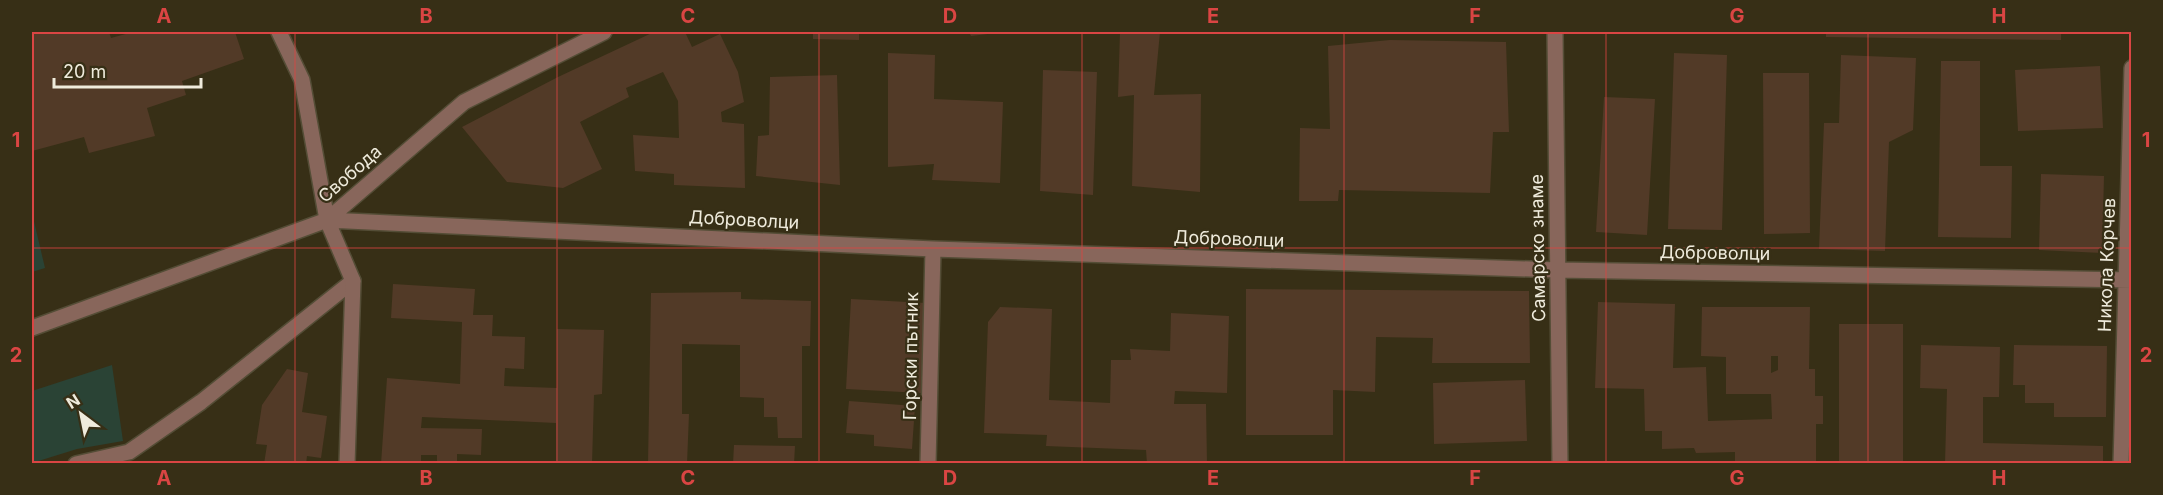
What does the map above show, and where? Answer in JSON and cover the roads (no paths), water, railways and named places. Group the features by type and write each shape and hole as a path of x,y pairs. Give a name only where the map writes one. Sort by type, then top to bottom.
{"street":[{"path":"279,32 302,80 327,220 353,281 347,464"},
{"name":"Свобода","path":"32,328 327,220 464,102 604,32"},
{"name":"Самарско знаме","path":"1555,32 1560,464"},
{"name":"Никола Корчев","path":"2121,464 2129,280 2132,68"},
{"name":"Доброволци","path":"327,220 933,249 1558,270 2129,280"},
{"name":"Горски пътник","path":"928,464 933,249"},
{"path":"76,464 129,452 201,402 353,281"}]}
